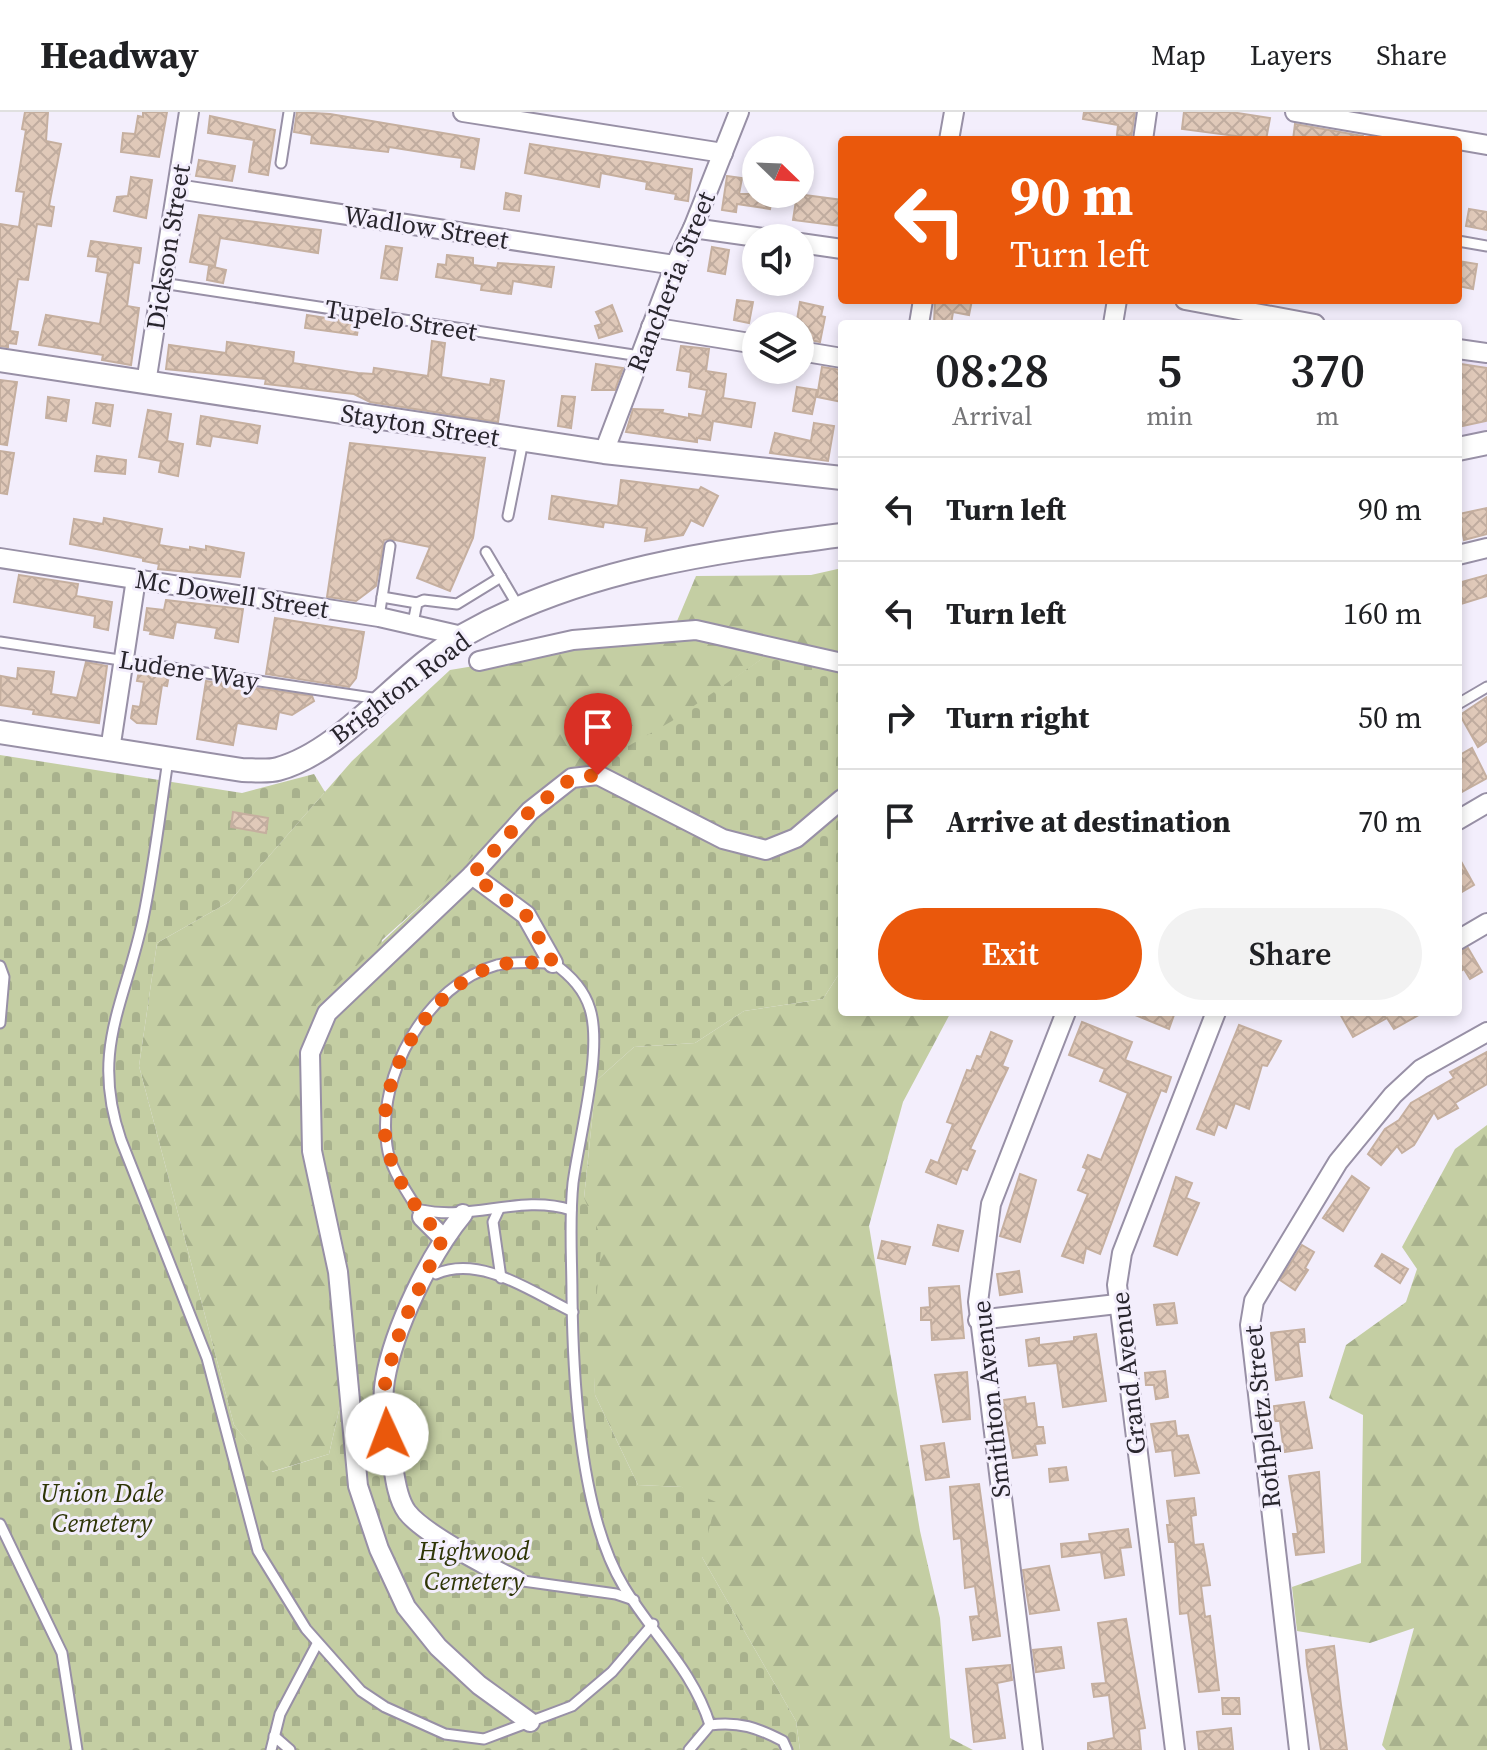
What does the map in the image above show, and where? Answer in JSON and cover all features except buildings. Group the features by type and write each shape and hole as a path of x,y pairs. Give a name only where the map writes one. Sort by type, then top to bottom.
{"street":[{"name":"Dickson Street","path":"146,383 189,112"},
{"path":"463,112 723,153"},
{"name":"Rancheria Street","path":"604,452 675,265 739,112"},
{"path":"950,136 954,112"},
{"path":"1144,136 1147,112"},
{"path":"1295,112 1435,136"},
{"path":"1462,141 1487,145"},
{"name":"Wadlow Street","path":"177,189 675,265"},
{"path":"693,228 742,235"},
{"path":"814,245 838,248"},
{"path":"1207,304 1293,320"},
{"path":"651,327 742,342"},
{"path":"1462,350 1487,353"},
{"path":"814,353 838,357"},
{"name":"Stayton Street","path":"0,360 523,441 838,478"},
{"path":"1462,448 1487,443"},
{"name":"Brighton Road","path":"0,732 168,760 242,770 275,770 314,752 462,636 559,591 625,570 683,558 838,536"},
{"path":"1462,554 1487,548"},
{"name":"Mc Dowell Street","path":"0,558 379,617 462,636"},
{"path":"110,750 136,579"},
{"path":"479,661 573,640 696,630 838,662"},
{"path":"530,1722 479,1685 438,1647 406,1607 379,1549 358,1486 338,1272 312,1151 310,1053 327,1013 472,875 530,811 572,778 598,775 723,839 766,850 796,838 838,802"},
{"path":"1462,813 1487,803"},
{"path":"472,875 526,915 553,963"},
{"path":"1462,938 1487,923"},
{"name":"Smithton Avenue","path":"1033,1750 978,1320 991,1204 1064,1016"},
{"name":"Grand Avenue","path":"1175,1750 1117,1304 1122,1253 1214,1016"},
{"name":"Rothpletz Street","path":"1299,1750 1250,1325 1254,1301 1338,1162 1393,1095 1421,1069 1487,1032"},
{"path":"420,1213 443,1238"},
{"path":"463,1214 443,1238 430,1276 402,1325 385,1381 387,1434 396,1485 407,1511 424,1526 486,1566 516,1580"},
{"path":"978,1320 1117,1304"}],"lane":[{"path":"281,163 289,112"},
{"path":"1462,242 1487,246"},
{"name":"Tupelo Street","path":"162,283 640,356"},
{"path":"508,516 523,441"},
{"path":"379,617 390,546"},
{"path":"486,552 520,609"},
{"path":"382,597 417,603 424,600 457,604 501,577"},
{"path":"413,623 417,603"},
{"name":"Ludene Way","path":"0,642 379,699"},
{"path":"1462,702 1487,687"},
{"path":"168,760 144,915 108,1043 106,1073 111,1111 207,1358 258,1551 317,1644 361,1691 397,1713 445,1734 484,1739 572,1706 612,1672 653,1624"},
{"path":"571,1210 539,1203 463,1214 420,1213 395,1172 387,1148 385,1116 393,1080 412,1037 446,992 498,965 553,963 579,987 590,1010 593,1048 571,1210 577,1408 585,1463 604,1539 624,1586 653,1624 702,1700 710,1725"},
{"path":"0,966 4,977 0,1023"},
{"path":"499,1209 493,1222 501,1278"},
{"path":"430,1276 468,1268 487,1271 573,1312"},
{"path":"0,1524 62,1653 77,1750"},
{"path":"516,1580 616,1594 634,1600"},
{"path":"271,1750 290,1692 317,1644"},
{"path":"689,1750 710,1725 730,1722 755,1727 783,1741 787,1750"},
{"path":"274,1736 290,1750"}],"shaded area":[{"path":"1462,350 1487,353 1487,443 1462,448"}],"green space":[{"path":"838,569 838,660 783,644 441,887 382,940 330,1250 346,1380 329,1454 271,1472 234,1425 139,1066 157,943 229,902 352,761 450,670 672,633 696,576 811,575"},
{"name":"Highwood Cemetery","path":"783,644 838,660 838,975 823,999 744,1011 695,1043 634,1047 596,1081 584,1198 602,1239 593,1333 595,1395 638,1485 682,1487 716,1502 702,1557 796,1721 800,1750 0,1750 0,755 242,793 314,774 325,792 229,902 157,943 139,1066 234,1425 272,1472 329,1454 346,1380 329,1308 330,1249 304,1131 307,1013 529,803 672,721"},
{"path":"838,975 838,1016 949,1016 903,1102 869,1226 920,1531 940,1618 950,1738 973,1750 800,1750 796,1721 702,1557 682,1487 638,1485 595,1395 584,1198 596,1081 634,1047 695,1043 744,1011 823,999"},
{"path":"1487,1125 1487,1750 1386,1750 1382,1745 1414,1628 1370,1643 1297,1631 1292,1587 1361,1563 1363,1415 1329,1398 1346,1345 1406,1302 1417,1269 1402,1247 1455,1149"}],"route":[{"path":"387,1434 385,1381 402,1325 443,1238 422,1217 395,1172 387,1148 385,1116 393,1080 412,1037 446,992 498,965 553,963 526,915 472,875 530,811 572,778 598,775"}],"park label":[{"name":"Union Dale Cemetery","path":"102,1508"}]}
